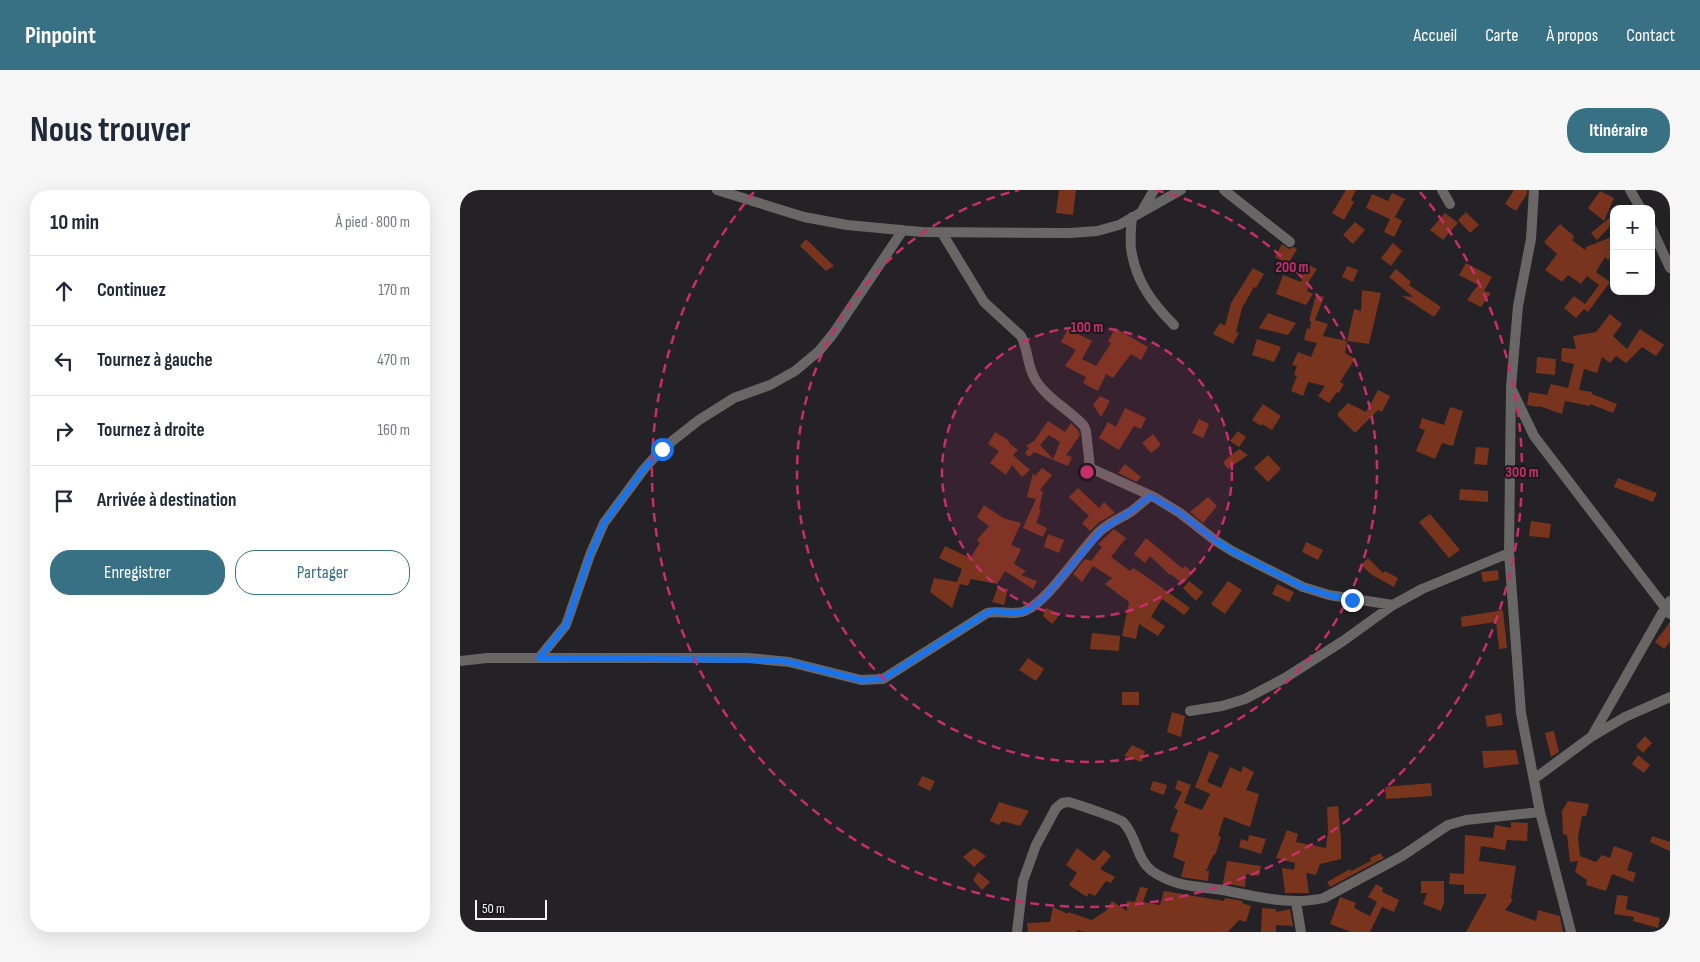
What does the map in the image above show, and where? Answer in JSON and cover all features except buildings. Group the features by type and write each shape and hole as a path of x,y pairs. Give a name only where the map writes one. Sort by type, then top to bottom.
{"street":[{"path":"717,190 804,218 847,225 942,232 1070,233 1097,231 1119,225 1181,190"},
{"path":"1141,212 1154,190"},
{"path":"1224,190 1290,242"},
{"path":"1442,190 1450,204"},
{"path":"1534,190 1531,239 1518,306 1511,387 1509,552 1520,713 1540,812 1571,932"},
{"path":"1630,190 1639,205"},
{"path":"1132,217 1131,247 1140,281 1151,301 1174,325"},
{"path":"539,658 566,625 590,555 604,523 644,469 662,449 699,420 734,398 770,385 795,372 819,352 903,230"},
{"path":"942,232 984,302 1021,336 1037,383 1084,426 1090,468 1150,496 1180,513 1232,551 1303,587 1329,595 1393,605"},
{"path":"1655,236 1670,268"},
{"path":"1511,387 1534,436 1668,608 1592,737"},
{"path":"460,661 487,658 772,660 789,662 861,680 883,679 987,613 993,611 1019,613 1042,600 1102,530 1150,496"},
{"path":"1190,711 1235,703 1253,695 1285,678 1343,642 1393,605 1422,589 1509,552"},
{"path":"1534,779 1592,737 1625,716 1670,697"},
{"path":"1017,932 1023,881 1036,845 1056,808 1069,802 1122,821 1131,834 1142,860 1150,870 1164,879 1183,886 1296,902 1324,898 1402,856 1448,825 1466,820 1540,812"},
{"path":"1296,902 1301,932"}],"route":[{"path":"662,449 644,469 604,523 590,555 566,625 539,658 748,658 789,662 861,680 875,681 883,679 987,613 993,611 1007,614 1019,613 1042,600 1090,541 1102,530 1150,496 1180,513 1232,551 1303,587 1352,600"}]}
